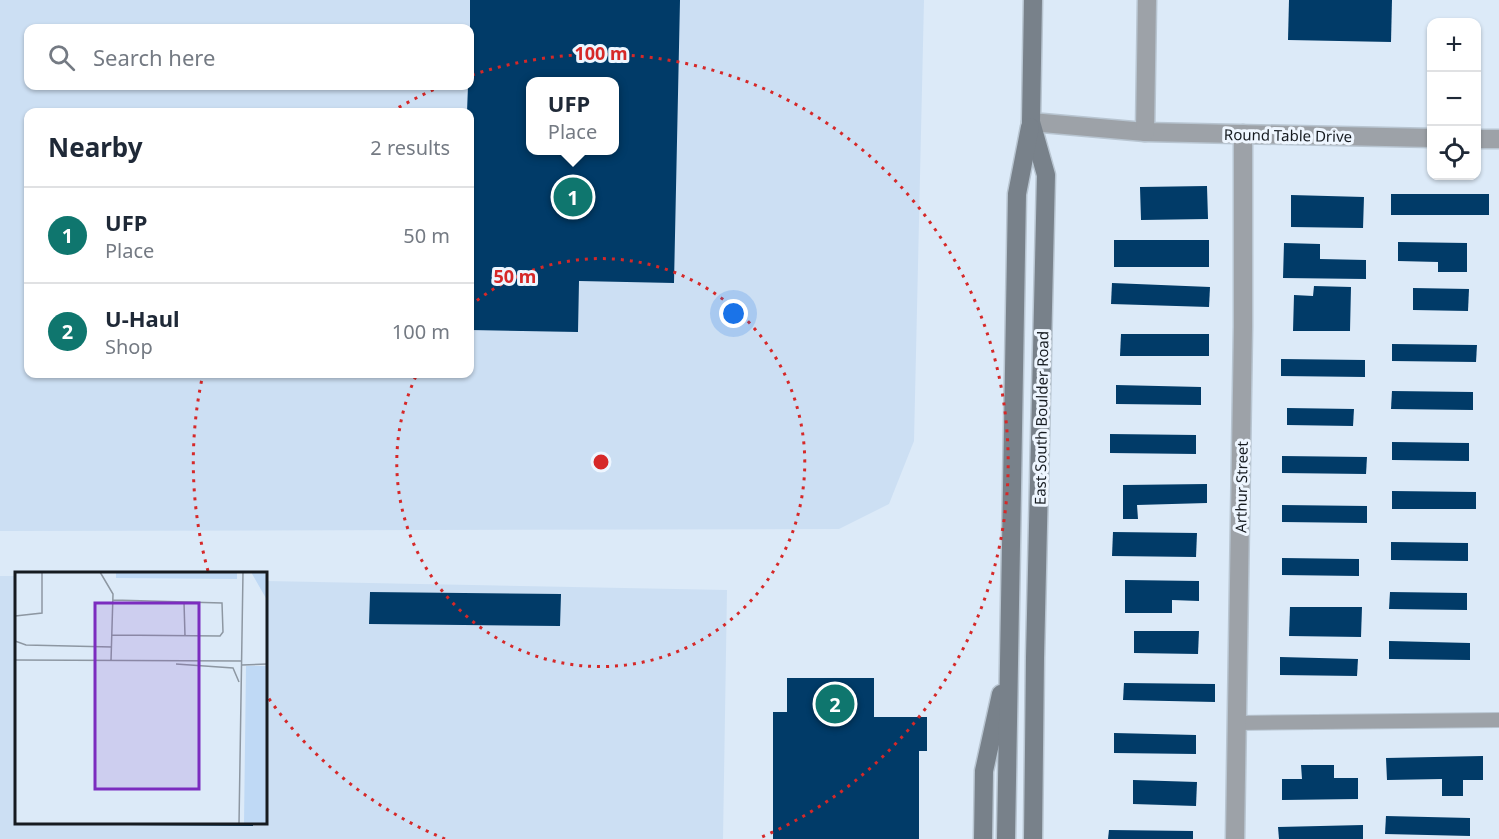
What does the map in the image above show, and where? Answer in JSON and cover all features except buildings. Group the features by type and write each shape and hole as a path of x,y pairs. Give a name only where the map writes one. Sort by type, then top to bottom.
{"main road":[{"name":"East South Boulder Road","path":"1033,0 1031,122 1046,175 1035,658 1034,839"},
{"path":"1006,839 1017,194 1031,122"},
{"path":"983,839 984,771 1009,654"}],"street":[{"path":"1145,132 1147,0"},
{"name":"Round Table Drive","path":"1031,122 1145,132 1427,138"},
{"name":"Arthur Street","path":"1235,839 1244,327 1244,134"},
{"path":"1481,139 1499,139"}],"lane":[{"path":"1237,723 1499,720"}],"shaded area":[{"path":"0,0 924,0 914,441 889,504 839,529 0,531"},
{"path":"0,576 15,576 15,824 267,824 267,581 727,590 723,839 0,839"}],"place":[{"name":"UFP","path":"573,197"},
{"name":"U-Haul","path":"835,704"}]}
